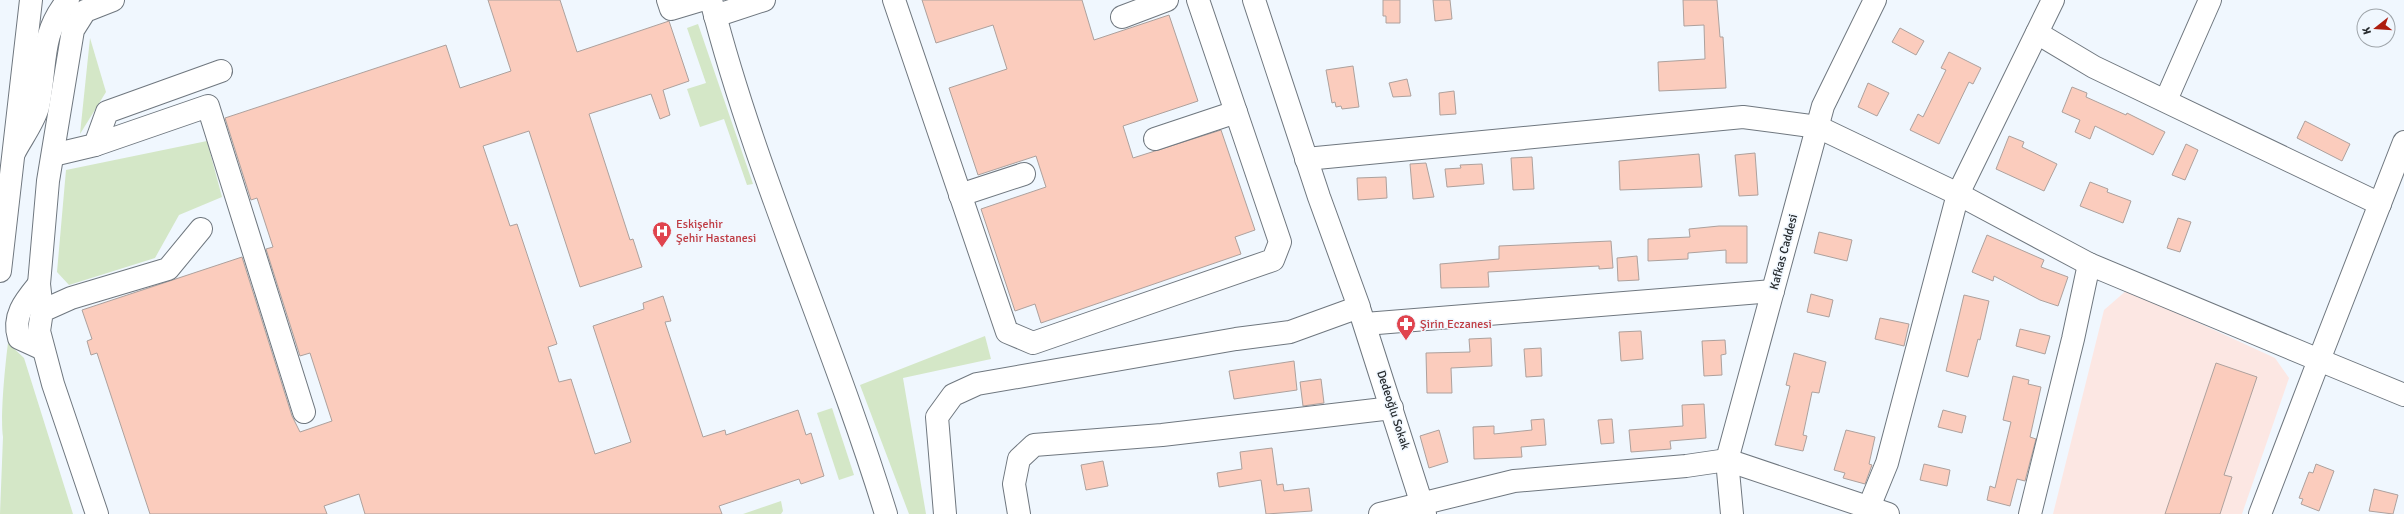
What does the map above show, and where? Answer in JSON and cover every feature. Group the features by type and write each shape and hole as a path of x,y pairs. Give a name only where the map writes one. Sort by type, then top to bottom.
{"street":[{"path":"0,271 31,0"},
{"path":"14,153 38,108 49,30 56,15 68,0"},
{"path":"97,514 53,384 43,349 39,331 42,312 39,284 48,181 73,30 86,11 113,0"},
{"path":"668,0 671,9 764,0"},
{"path":"894,0 1007,332 1033,343 1273,260 1280,242 1198,0"},
{"path":"1122,17 1167,0"},
{"name":"Dedeoğlu Sokak","path":"1254,0 1306,159 1362,316 1424,508"},
{"name":"Kafkas Caddesi","path":"1732,514 1727,460 1823,106 1875,0"},
{"path":"1386,513 1424,508 1514,481 1686,466 1727,460 1879,510 1887,463 1958,194 2053,0"},
{"path":"2166,100 2210,0"},
{"path":"709,5 780,220 832,359 886,514"},
{"path":"2037,33 2094,67 2166,100 2380,204"},
{"path":"95,145 107,112 221,71"},
{"path":"53,155 95,145 208,106 304,412"},
{"path":"1155,140 1236,112"},
{"path":"1306,159 1743,117 1818,127 1958,194 2089,264 2404,395"},
{"path":"2260,514 2404,142"},
{"path":"960,195 1024,174"},
{"path":"42,312 71,298 168,269 201,229"},
{"path":"2030,514 2073,339 2089,264"},
{"path":"39,284 20,308 16,330 19,338 43,349"},
{"path":"945,514 937,417 953,395 977,384 1236,338 1290,332 1362,316 1773,291"},
{"path":"1019,514 1014,484 1019,459 1034,445 1162,435 1392,408"}],"shaded area":[{"path":"2127,290 2275,358 2289,378 2242,514 2053,514 2104,310"}],"green space":[{"path":"698,24 753,184 747,185 724,119 700,127 687,89 706,83 687,28"},
{"path":"90,38 106,92 80,134"},
{"path":"207,141 222,197 179,215 155,258 69,285 57,272 66,170"},
{"path":"985,336 991,359 903,378 926,514 909,514 860,385"},
{"path":"8,343 24,358 73,514 0,514 3,437 2,405"},
{"path":"832,408 854,475 839,480 817,413"},
{"path":"781,501 783,511 781,514 743,514"}],"building":[{"path":"488,0 560,0 577,52 669,21 689,81 663,90 670,115 660,119 651,94 589,114 630,240 633,239 642,267 580,287 529,131 483,146 510,226 517,224 557,344 548,347 559,382 571,379 595,454 631,442 593,326 644,309 643,303 663,296 671,321 665,322 703,437 725,430 726,435 798,410 806,435 811,433 824,476 801,484 799,479 719,506 722,514 365,514 359,494 324,506 327,514 150,514 97,353 91,355 87,341 92,339 82,310 242,257 292,416 300,432 332,421 310,353 300,356 266,249 273,247 257,198 251,200 225,118 446,45 460,88 511,71"},
{"path":"922,0 1082,0 1094,40 1169,15 1198,101 1123,126 1133,158 1221,130 1255,230 1235,237 1241,254 1041,323 1035,304 1015,311 981,209 1046,187 1036,156 978,175 949,88 1007,69 993,25 936,43"},
{"path":"1383,0 1400,0 1400,23 1386,23 1386,16 1383,16"},
{"path":"1433,0 1450,0 1452,19 1435,21"},
{"path":"1683,0 1717,0 1720,37 1723,37 1726,88 1659,91 1658,62 1705,59 1704,25 1684,26"},
{"path":"1900,28 1924,41 1916,55 1892,42"},
{"path":"1949,52 1981,68 1973,84 1969,82 1939,144 1910,130 1918,114 1923,117 1946,70 1941,68"},
{"path":"1353,66 1359,107 1342,109 1341,106 1336,107 1335,102 1332,103 1326,70"},
{"path":"1407,79 1411,96 1393,97 1389,83"},
{"path":"1868,83 1889,93 1877,116 1858,107"},
{"path":"2072,87 2087,93 2086,97 2126,115 2127,113 2165,132 2153,155 2095,126 2090,139 2075,132 2080,120 2062,112"},
{"path":"1454,91 1456,114 1440,115 1439,93"},
{"path":"2305,121 2350,144 2342,161 2297,138"},
{"path":"2009,136 2024,142 2022,147 2057,164 2044,191 1996,169"},
{"path":"2186,144 2198,150 2185,180 2172,175"},
{"path":"1755,153 1758,195 1739,196 1735,155"},
{"path":"1699,154 1702,187 1620,190 1619,161"},
{"path":"1532,157 1534,189 1513,190 1511,158"},
{"path":"1426,163 1434,197 1413,199 1410,164"},
{"path":"1482,164 1484,184 1447,187 1445,169 1461,168 1460,165"},
{"path":"1386,177 1387,198 1358,200 1357,178"},
{"path":"2090,182 2108,189 2107,192 2131,201 2123,223 2080,206"},
{"path":"2178,218 2191,222 2180,252 2167,248"},
{"path":"1719,226 1747,226 1747,263 1726,263 1726,250 1688,253 1688,259 1648,261 1648,239 1690,237 1689,229"},
{"path":"1819,232 1852,240 1847,261 1814,253"},
{"path":"1987,235 2044,260 2041,267 2068,277 2058,306 2040,300 1994,276 1993,281 1972,272"},
{"path":"1611,241 1613,268 1599,269 1599,266 1488,272 1489,287 1441,288 1440,264 1499,259 1499,246"},
{"path":"1637,256 1639,280 1618,281 1617,258"},
{"path":"1811,294 1833,300 1829,317 1807,312"},
{"path":"1964,295 1989,301 1980,340 1978,339 1968,377 1946,371"},
{"path":"1880,318 1909,324 1904,346 1875,339"},
{"path":"2020,329 2050,336 2045,354 2016,346"},
{"path":"1641,331 1643,359 1621,361 1619,332"},
{"path":"1491,338 1492,366 1451,368 1452,393 1427,393 1426,353 1470,352 1469,339"},
{"path":"1725,340 1726,354 1721,355 1722,375 1704,376 1702,341"},
{"path":"1541,348 1542,376 1526,377 1524,349"},
{"path":"1794,353 1826,362 1819,393 1812,392 1803,435 1807,436 1803,451 1775,445 1790,386 1786,385"},
{"path":"1294,361 1297,390 1234,399 1229,371"},
{"path":"2216,363 2257,377 2224,475 2232,477 2220,514 2165,514"},
{"path":"2013,376 2029,380 2028,384 2041,387 2030,437 2036,439 2025,481 2017,479 2010,506 1987,500 1990,486 1995,488 2011,422 2003,420"},
{"path":"1321,379 1324,403 1303,406 1300,382"},
{"path":"1704,404 1706,438 1670,441 1671,449 1631,452 1629,430 1683,426 1682,405"},
{"path":"1943,410 1966,416 1962,433 1938,427"},
{"path":"1544,419 1546,445 1521,447 1522,457 1474,459 1473,427 1494,426 1494,434 1532,430 1531,420"},
{"path":"1612,419 1614,443 1601,444 1598,420"},
{"path":"1439,430 1448,462 1429,468 1420,436"},
{"path":"1846,430 1875,437 1869,464 1872,465 1865,484 1843,478 1845,473 1834,470"},
{"path":"1272,448 1277,485 1283,484 1284,491 1309,488 1312,511 1266,514 1261,480 1219,487 1217,473 1242,469 1240,452"},
{"path":"1103,461 1108,486 1086,490 1081,465"},
{"path":"1924,464 1950,470 1947,486 1920,480"},
{"path":"2316,464 2334,471 2319,511 2301,504 2303,499 2299,498 2309,472 2313,473"},
{"path":"2374,489 2398,495 2393,514 2369,511"}],"place":[{"name":"Eskişehir Şehir Hastanesi","path":"662,248"},
{"name":"Şirin Eczanesi","path":"1406,341"}]}
